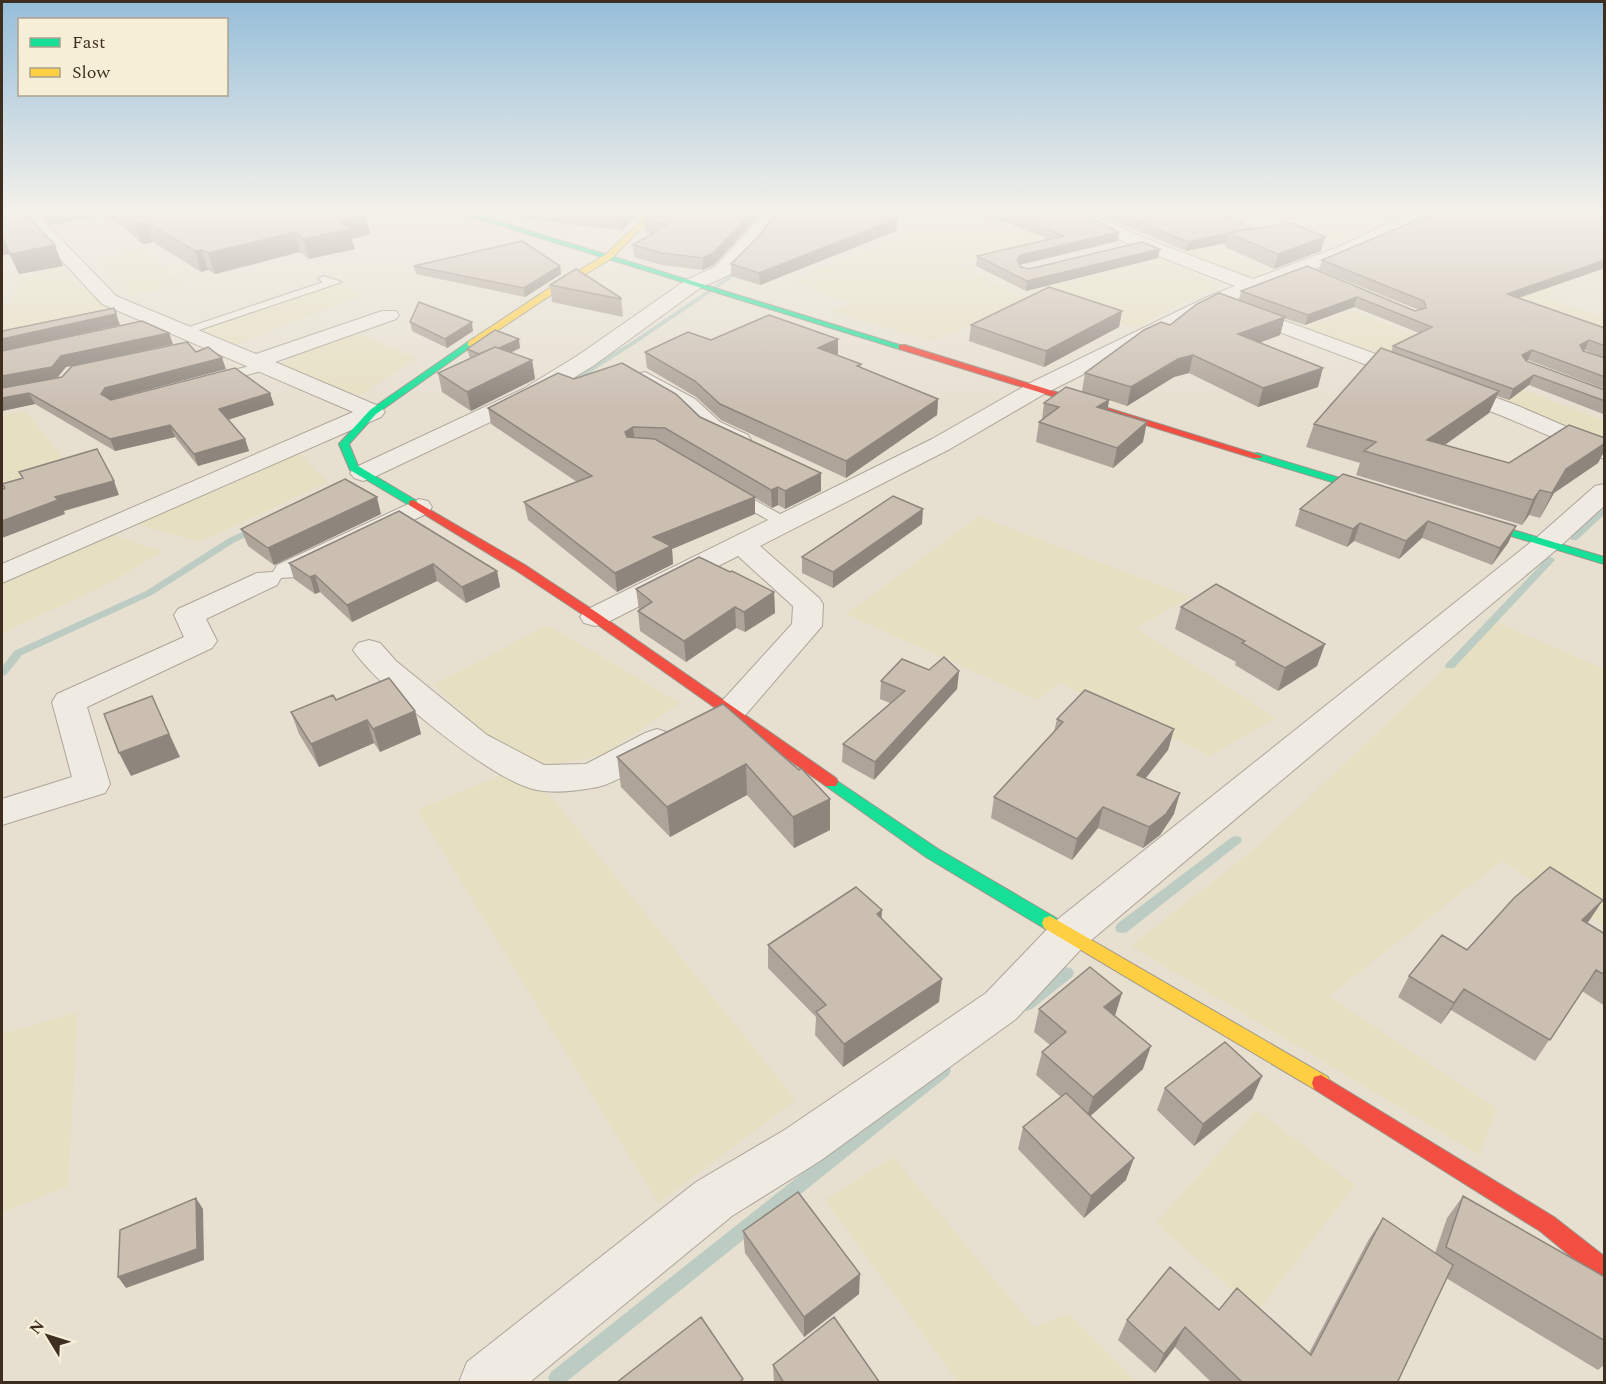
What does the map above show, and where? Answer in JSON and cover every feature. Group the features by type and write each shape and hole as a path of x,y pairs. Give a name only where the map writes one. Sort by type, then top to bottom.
{"street":[{"path":"87,278 109,300 161,322 184,339 209,343 373,412"},
{"path":"2,574 373,412 573,278"},
{"path":"672,278 1388,496"},
{"path":"363,473 531,394 711,278"},
{"path":"1231,278 1250,285"},
{"path":"595,617 940,444 1038,388 1214,301 1270,278"},
{"path":"1214,301 1508,410 1605,452"},
{"path":"260,364 389,315"},
{"path":"632,372 687,404 711,427 763,452"},
{"path":"373,412 344,444 354,468 521,568 595,617 932,853 1352,1101 1547,1224 1605,1269"},
{"path":"815,477 846,491"},
{"path":"487,1383 714,1199 803,1145 1002,1006 1068,934 1546,544 1605,492"},
{"path":"2,812 92,784 69,702 201,641 189,615 419,507"},
{"path":"1456,516 1605,561"},
{"path":"369,650 385,668 476,743 538,778 592,776 687,724 726,708 807,626 808,604 742,544"}],"lane":[{"path":"184,339 336,282 324,279"},
{"path":"138,327 161,322"},
{"path":"207,381 260,364"},
{"path":"714,483 785,523"}],"shaded area":[{"path":"73,278 93,297 117,311 2,337 2,305 14,302 17,279"},
{"path":"115,278 177,278 184,283 132,296"},
{"path":"803,278 985,278 1028,299 933,341 833,312 849,303 795,281"},
{"path":"1086,278 1204,278 1221,285 1164,312 1138,328 1114,321 1109,323 1026,292"},
{"path":"1412,278 1518,279 1558,292 1545,298 1604,316 1604,336"},
{"path":"334,284 366,294 231,346 192,331"},
{"path":"1353,311 1416,336 1403,342 1604,421 1604,445 1367,348 1356,348 1301,329"},
{"path":"354,331 416,358 360,395 339,390 280,363"},
{"path":"25,411 67,462 2,483 2,416"},
{"path":"295,450 328,482 200,542 130,523"},
{"path":"979,516 1191,597 1136,628 1276,718 1210,756 1060,683 1037,700 846,614"},
{"path":"107,533 163,551 104,586 2,633 2,579"},
{"path":"1494,621 1604,669 1604,925 1502,861 1329,996 1497,1109 1479,1155 1131,946 1258,846"},
{"path":"548,625 680,703 603,755 544,767 497,744 433,685"},
{"path":"503,774 550,795 796,1100 658,1203 417,810"},
{"path":"78,1012 68,1186 2,1213 2,1034"},
{"path":"1257,1110 1355,1185 1257,1312 1156,1223"},
{"path":"893,1157 1034,1327 1069,1314 1137,1382 958,1382 825,1200"}],"building":[{"path":"472,278 541,278 524,288"},
{"path":"562,278 589,278 621,299 550,285"},
{"path":"1020,278 1041,278 1027,281"},
{"path":"1276,278 1335,278 1415,311 1426,308 1424,301 1366,278 1554,278 1507,294 1605,328 1605,346 1589,340 1580,345 1583,351 1605,358 1605,377 1532,350 1522,355 1526,361 1605,390 1605,401 1534,375 1513,389 1393,346 1432,327 1357,297 1308,315 1241,291"},
{"path":"1049,287 1122,311 1046,351 971,325"},
{"path":"1219,293 1285,317 1238,334 1323,368 1263,388 1193,355 1178,359 1131,387 1085,373 1144,330 1161,322 1170,325 1197,304"},
{"path":"419,302 472,322 445,339 410,322"},
{"path":"114,308 116,314 2,339 2,331"},
{"path":"769,315 838,339 818,348 861,364 857,366 938,399 846,461 720,404 695,381 645,352 688,332 711,340"},
{"path":"142,321 169,333 61,356 52,367 2,376 2,351"},
{"path":"495,330 519,339 479,354 467,349"},
{"path":"187,342 196,352 208,347 222,358 105,388 101,394 111,400 235,368 270,393 219,409 245,439 194,454 170,425 110,439 29,393 2,398 2,388 62,377 72,366"},
{"path":"495,347 532,360 467,392 438,373"},
{"path":"1381,348 1499,391 1427,440 1509,463 1569,425 1605,438 1605,443 1566,469 1552,493 1540,490 1533,500 1364,451 1376,442 1314,424"},
{"path":"622,363 676,394 700,417 821,473 785,491 778,487 771,490 665,428 633,427 625,432 627,437 655,439 755,497 653,537 671,546 615,573 524,502 592,476 488,408 558,373 574,379"},
{"path":"1066,387 1109,400 1097,407 1147,422 1117,448 1039,422 1059,407 1044,403"},
{"path":"97,449 114,481 55,497 58,500 2,521 2,490 5,488 2,484 23,478 19,472"},
{"path":"1343,474 1516,526 1500,548 1428,521 1406,541 1360,523 1353,529 1300,509"},
{"path":"345,479 377,497 268,548 241,529"},
{"path":"893,496 923,509 833,572 802,557"},
{"path":"399,511 497,571 462,587 433,564 347,605 315,575 310,577 289,563 292,562"},
{"path":"699,557 774,592 744,612 735,607 684,641 638,611 652,602 636,589"},
{"path":"1216,584 1325,644 1285,668 1242,643 1245,641 1181,607"},
{"path":"944,657 959,671 875,762 843,744 905,691 881,681 902,659 929,670"},
{"path":"389,678 415,711 373,729 367,720 311,744 291,712 333,695 336,700"},
{"path":"1085,690 1174,729 1137,775 1180,793 1166,814 1149,827 1103,807 1077,839 994,797 1063,722 1057,719"},
{"path":"152,696 169,734 119,753 104,714"},
{"path":"723,704 799,770 801,768 830,799 793,817 746,764 667,807 617,757"},
{"path":"1550,867 1603,900 1582,920 1605,934 1605,975 1596,970 1550,1040 1464,989 1454,1003 1409,976 1442,935 1467,950 1514,898"},
{"path":"856,887 882,910 877,914 942,979 844,1044 816,1012 826,1005 768,945"},
{"path":"1090,967 1122,993 1104,1007 1151,1046 1093,1097 1042,1052 1066,1032 1039,1009"},
{"path":"1225,1042 1262,1076 1203,1124 1165,1088"},
{"path":"1066,1093 1134,1158 1091,1196 1023,1127"},
{"path":"798,1192 860,1274 804,1317 743,1231"},
{"path":"1463,1196 1605,1277 1605,1341 1446,1247"},
{"path":"196,1198 197,1249 118,1277 120,1230"},
{"path":"1383,1218 1453,1265 1397,1383 1243,1383 1185,1327 1164,1354 1127,1320 1170,1267 1219,1310 1237,1288 1311,1355"},
{"path":"701,1317 743,1379 739,1383 616,1383"},
{"path":"834,1317 880,1383 784,1383 773,1365"}],"waterway":[{"path":"566,384 633,343 730,278"},
{"path":"1574,538 1604,511"},
{"path":"2,673 18,653 149,593 232,540 256,529"},
{"path":"1450,666 1550,560"},
{"path":"1122,928 1236,840"},
{"path":"1027,1005 1067,973"},
{"path":"557,1378 944,1070"}],"traffic: fast":[{"path":"675,278 902,347"},
{"path":"413,503 354,468 344,444 373,412 471,344"},
{"path":"1257,456 1379,493"},
{"path":"1469,520 1604,561"},
{"path":"831,782 932,853 1050,923"}],"traffic: slow":[{"path":"471,344 573,278"},
{"path":"1050,923 1321,1083"}],"traffic: jam":[{"path":"902,347 1257,456"},
{"path":"413,503 521,568 595,617 831,782"},
{"path":"1321,1083 1547,1224 1604,1269"}]}
